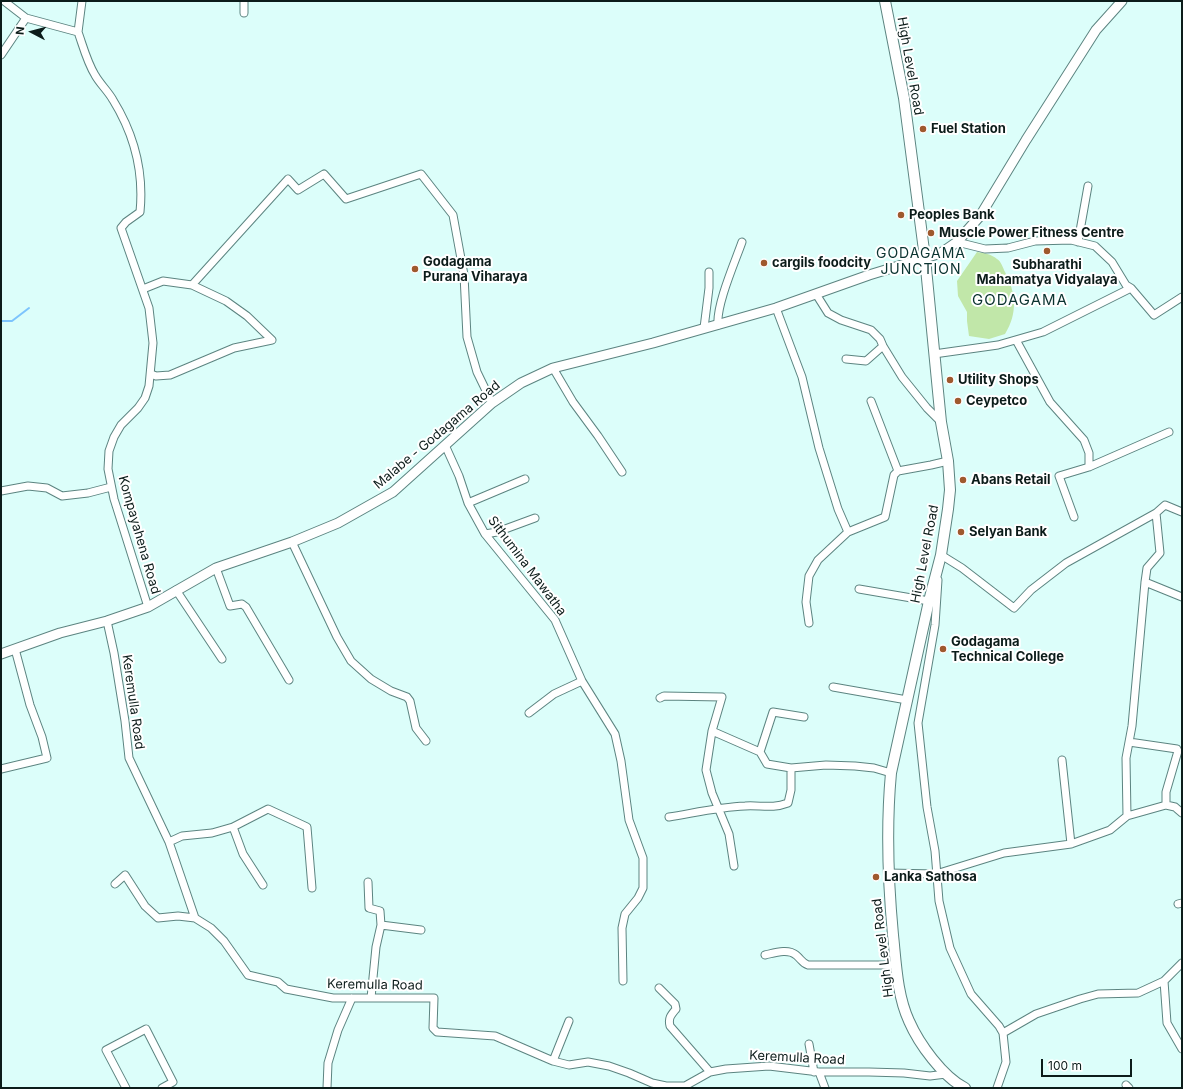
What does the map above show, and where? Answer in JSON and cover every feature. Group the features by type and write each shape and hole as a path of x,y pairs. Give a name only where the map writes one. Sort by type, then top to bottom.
{"highway":[{"name":"High Level Road","path":"885,1 904,98 925,258 941,422 948,461 950,490 940,560 929,601 891,773 889,798 888,873 896,965 902,998 909,1021 927,1053 946,1074 965,1088"}],"main road":[{"name":"Malabe - Godagama Road","path":"1,654 60,633 107,621 148,607 216,568 292,542 338,523 393,492 492,403 521,382 553,368 653,343 776,308 869,275 941,253 957,242 980,216 1096,30 1122,1"}],"street":[{"path":"4,1 26,18 78,32"},
{"name":"Kompayahena Road","path":"82,1 78,32 95,75 113,99 134,146 139,171 141,196 140,212 126,222 121,228 149,308 154,343 151,374 145,398 138,408 121,425 114,437 109,451 108,468 114,499 148,607"},
{"path":"244,1 244,13"},
{"path":"1,55 26,18"},
{"path":"192,285 288,179 298,190 324,174 346,199 420,174 453,214 464,275 467,337 477,372 492,403"},
{"path":"1078,242 1088,186"},
{"path":"957,242 985,249 1008,248 1035,241 1071,240 1095,246 1112,262 1126,285 1131,288 1154,315 1182,297"},
{"path":"718,325 718,317 726,287 742,242"},
{"path":"704,328 710,288 709,272"},
{"path":"143,289 163,281 192,285 226,301 246,316 272,340 234,348 170,375 156,376 151,374"},
{"path":"934,354 998,345 1043,332 1131,288"},
{"path":"816,294 828,313 841,320 871,330 880,339 902,376 927,408 941,422"},
{"path":"776,308 802,376 819,448 838,509 848,532"},
{"path":"1016,340 1050,402 1084,440 1089,453 1089,467"},
{"path":"846,359 866,361 883,346"},
{"path":"553,368 573,402 622,472"},
{"path":"872,401 898,471"},
{"path":"1074,517 1059,476 1089,467 1169,432"},
{"name":"Sithumina Mawatha","path":"445,445 468,503 485,534 555,620 582,680 615,734 621,761 629,820 642,858 643,888 638,898 625,914 622,928 623,980"},
{"path":"809,623 806,602 809,576 818,560 848,532 885,516 894,475 898,471 931,466 948,461"},
{"path":"468,503 525,479"},
{"path":"1,490 28,486 47,488 62,496 88,493 111,487"},
{"path":"997,1088 1006,1062 1003,1033 999,1026 971,994 950,948 939,902 935,852 927,807 918,723 935,625 940,560 962,568 1014,608 1031,590 1066,563 1156,513 1165,505 1182,512"},
{"path":"1128,816 1126,758 1132,726 1145,582 1147,568 1160,553 1156,513"},
{"path":"485,534 497,532 535,518"},
{"path":"292,542 337,636 351,661 371,679 391,691 407,697 410,701 416,728 426,741"},
{"path":"216,568 230,606 242,604 246,607 289,680"},
{"path":"1145,582 1182,597"},
{"path":"859,589 929,601"},
{"path":"176,590 222,659"},
{"name":"Keremulla Road","path":"107,621 123,706 129,758 169,842 195,918"},
{"path":"1,769 47,758 42,737 30,705 15,649"},
{"path":"529,713 554,694 582,680"},
{"path":"833,687 907,700"},
{"path":"660,698 664,696 722,697 712,731 706,770 712,793 729,834 734,866"},
{"path":"760,752 773,712 804,717"},
{"path":"712,731 760,752 767,764 791,768 826,765 855,766 874,768 891,773"},
{"path":"1129,742 1177,749 1180,748 1166,792 1166,805"},
{"path":"1062,760 1071,844"},
{"path":"668,818 719,808 747,806 777,807 788,803 791,790 791,768"},
{"path":"888,873 936,874 1004,853 1071,844 1110,830 1128,816 1166,805 1176,807 1182,813"},
{"path":"169,842 182,836 212,833 233,827 268,809 307,827 312,888"},
{"path":"233,827 243,854 262,885"},
{"name":"Keremulla Road","path":"115,884 125,874 145,906 158,918 178,916 195,918 211,928 224,941 248,975 278,982 286,989 334,998 434,998 433,1028 437,1032 495,1036 569,1065 588,1062 610,1066 652,1082 676,1087 685,1086 710,1072 726,1069 769,1066 816,1072 904,1073 930,1076 946,1074"},
{"path":"368,882 369,908 380,911 381,925 376,947 371,998"},
{"path":"381,925 421,930"},
{"path":"764,955 780,951 791,952 795,954 803,963 808,965 896,965"},
{"path":"1003,1033 1036,1014 1080,999 1098,994 1138,993 1164,981 1182,963"},
{"path":"1164,981 1166,1024 1182,1049"},
{"path":"658,988 676,1004 676,1009 668,1021 670,1026 710,1072"},
{"path":"327,1088 328,1063 338,1030 352,998"},
{"path":"553,1060 569,1021"},
{"path":"126,1088 106,1050 146,1029 173,1082 162,1088"},
{"path":"809,1044 816,1072 825,1088"}],"green space":[{"path":"977,252 985,253 1000,261 1009,280 1013,295 1014,311 1005,334 989,339 969,336 967,312 958,296 957,281"}],"waterway":[{"path":"1,321 12,321 29,308"}],"place":[{"name":"Fuel Station","path":"923,129"},
{"name":"Peoples Bank","path":"901,215"},
{"name":"Muscle Power Fitness Centre","path":"931,233"},
{"name":"Subharathi Mahamatya Vidyalaya","path":"1047,251"},
{"name":"cargils foodcity","path":"764,263"},
{"name":"Godagama Purana Viharaya","path":"415,269"},
{"name":"Utility Shops","path":"950,380"},
{"name":"Ceypetco","path":"958,401"},
{"name":"Abans Retail","path":"963,480"},
{"name":"Selyan Bank","path":"961,532"},
{"name":"Godagama Technical College","path":"943,649"},
{"name":"Lanka Sathosa","path":"876,877"}],"district":[{"name":"GODAGAMA JUNCTION","path":"921,262"},
{"name":"GODAGAMA","path":"1020,300"}]}
